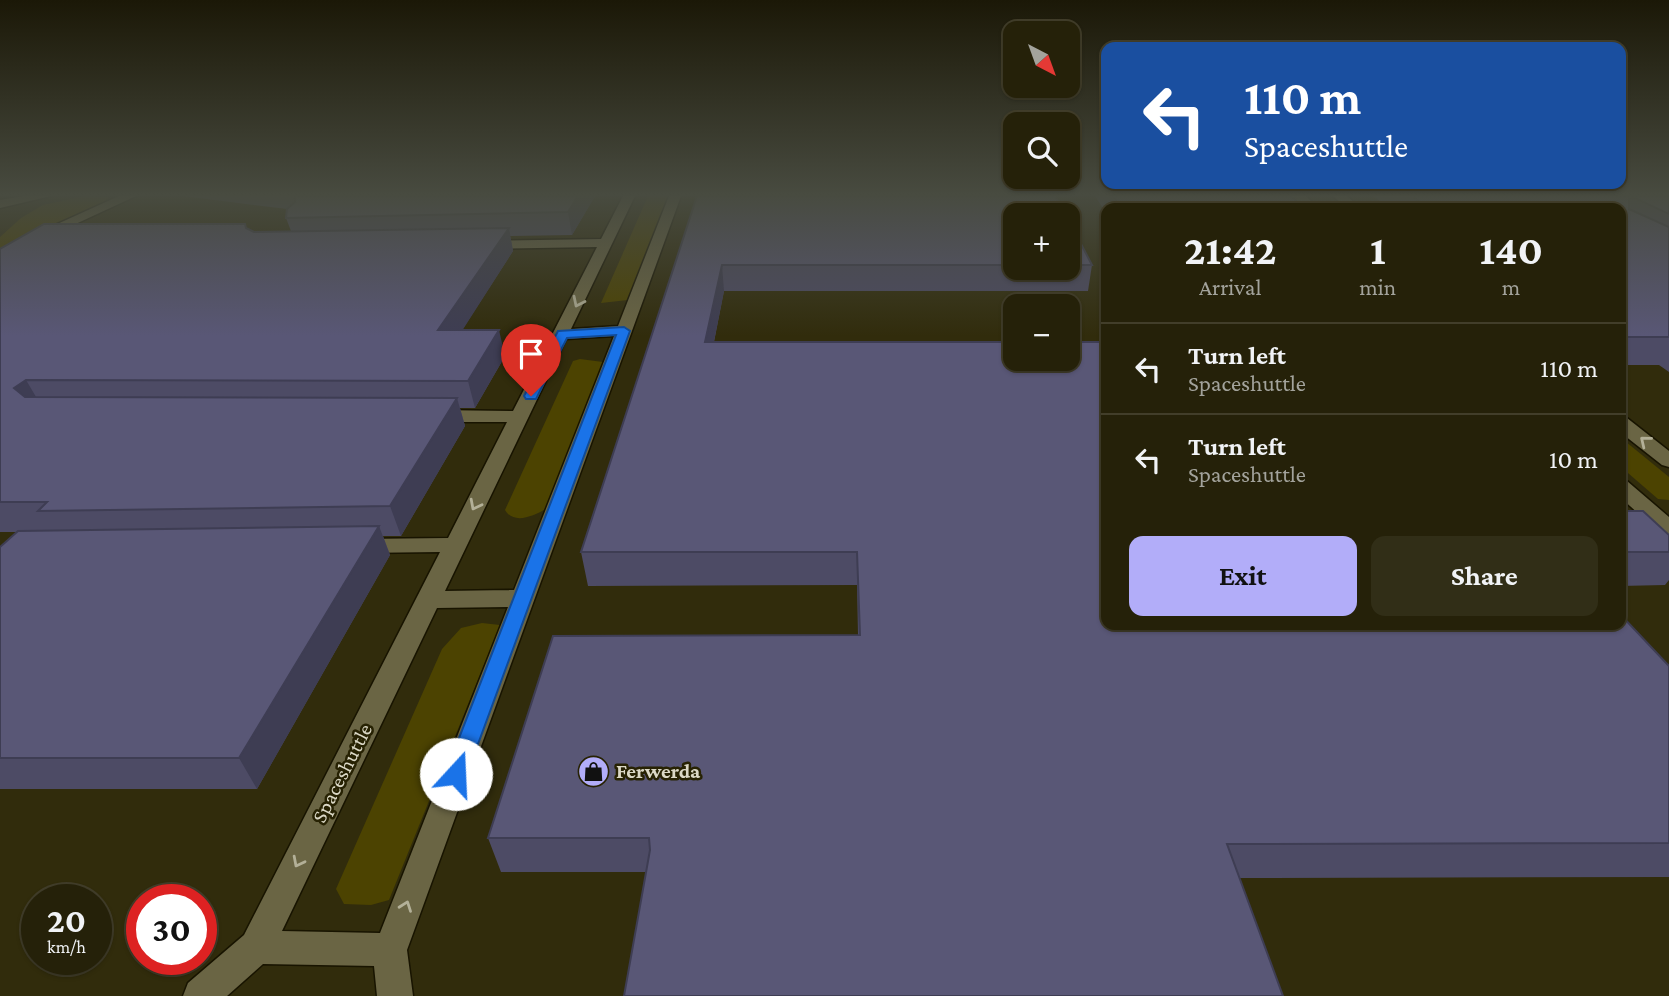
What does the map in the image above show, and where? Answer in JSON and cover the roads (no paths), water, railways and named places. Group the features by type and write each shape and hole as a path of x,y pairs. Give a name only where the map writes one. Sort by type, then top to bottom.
{"street":[{"path":"0,255 28,242"},
{"path":"395,996 390,950 657,242"},
{"path":"469,245 606,243"},
{"name":"Spaceshuttle","path":"201,996 256,947 606,243"},
{"path":"562,334 624,331"},
{"path":"411,416 521,417"},
{"path":"1626,427 1669,461"},
{"path":"1626,490 1665,521"},
{"path":"331,546 455,545"},
{"path":"429,600 521,598"},
{"path":"256,947 390,950"}],"place":[{"name":"Ferwerda","path":"593,771"}]}
